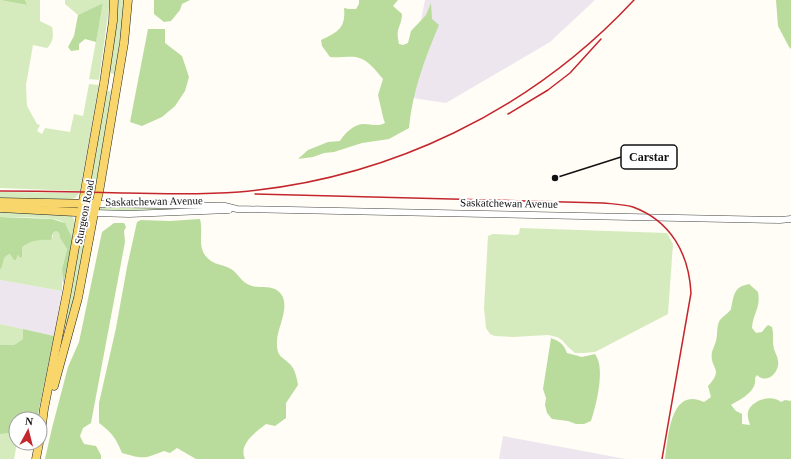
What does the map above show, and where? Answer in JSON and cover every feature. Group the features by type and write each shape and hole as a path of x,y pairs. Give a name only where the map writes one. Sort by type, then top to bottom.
{"main road":[{"name":"Sturgeon Road","path":"44,411 105,76 113,21 114,0"},
{"name":"Sturgeon Road","path":"47,411 78,298 123,50 128,0"},
{"name":"Saskatchewan Avenue","path":"0,202 82,208 94,213"},
{"name":"Saskatchewan Avenue","path":"0,208 82,208 96,204"}],"street":[{"name":"Saskatchewan Avenue","path":"96,204 225,206 237,209"},
{"name":"Saskatchewan Avenue","path":"94,213 137,214 225,211 237,209 791,219"},
{"name":"Saskatchewan Avenue","path":"780,220 791,222"}],"shaded area":[{"path":"425,0 595,0 550,42 446,103 406,97"},
{"path":"0,280 62,291 54,336 0,324"},
{"path":"503,436 626,459 499,459"}],"green space":[{"path":"0,0 27,5 25,0 40,0 40,21 52,27 53,33 51,44 47,48 33,45 26,85 27,106 37,124 40,125 37,131 42,134 45,128 70,132 74,114 83,116 89,84 99,85 80,191 0,188"},
{"path":"0,0 25,0 27,5"},
{"path":"65,0 110,0 99,80 89,79 103,3 78,15 65,4"},
{"path":"117,0 125,0 122,38 115,74 109,73"},
{"path":"154,0 190,0 182,4 180,10 171,21 164,22 154,14"},
{"path":"359,0 398,0 393,6 402,14 398,35 399,44 403,45 408,43 411,31 426,15 431,3 432,19 439,25 416,89 409,128 389,139 362,143 334,152 298,159 308,150 328,142 340,141 344,135 360,124 379,125 385,123 378,95 383,79 371,65 364,60 356,57 330,57 322,46 321,40 336,32 342,25 344,20 344,8 356,9 359,4"},
{"path":"776,0 791,0 791,49 778,26"},
{"path":"103,3 96,42 85,39 79,44 79,50 71,51 68,47 74,36 78,15"},
{"path":"148,29 165,29 165,43 182,56 189,77 185,91 175,106 162,117 142,126 130,122"},
{"path":"105,91 111,92 96,191 88,191"},
{"path":"0,192 79,193 75,198 69,200 0,199"},
{"path":"99,207 144,207 170,210 128,212 99,211"},
{"path":"0,210 71,215 75,223 73,239 63,222 58,220 43,218 0,217"},
{"path":"85,216 88,217 89,220 80,276 68,324 66,324 64,321"},
{"path":"0,217 52,219 65,223 73,239 63,285 62,269 67,249 60,238 59,233 56,231 53,233 51,240 36,241 22,247 22,257 20,258 18,255 16,260 14,260 10,254 7,255 0,270"},
{"path":"200,219 201,242 203,252 206,257 213,262 231,269 248,285 272,288 278,291 282,296 284,308 277,347 280,355 293,368 298,385 286,403 286,418 275,426 266,424 249,439 244,448 243,454 245,459 196,459 177,448 170,453 164,451 152,456 143,457 122,453 113,436 99,423 99,403 116,328 137,222 141,220 170,221"},
{"path":"114,223 124,223 126,227 124,231 125,242 91,423 83,428 80,436 84,444 96,446 101,455 101,459 45,459 68,367 79,342 102,232"},
{"path":"520,228 667,233 673,244 668,314 595,352 575,353 562,340 548,335 513,337 495,336 490,334 486,328 484,308 488,236 493,234 516,235 519,234"},
{"path":"56,231 59,233 60,238 67,249 62,269 62,291 0,280 0,270 7,255 10,254 16,260 18,255 20,258 22,257 22,247 37,240 53,237 53,233"},
{"path":"749,284 758,292 759,298 752,328 756,333 762,332 768,325 772,327 773,346 778,358 778,365 775,373 769,378 761,378 757,375 755,378 754,387 751,391 744,398 731,405 736,411 742,414 742,424 750,425 748,412 757,401 772,398 781,402 785,400 791,401 791,459 665,459 670,428 678,407 684,401 693,399 704,402 711,397 708,386 713,380 716,372 712,362 712,352 716,341 719,322 731,309 737,290 744,285"},
{"path":"0,324 23,329 23,339 14,345 0,345"},
{"path":"23,329 54,336 39,411 8,411 8,433 0,434 0,345 14,345 23,339"},
{"path":"551,338 561,343 567,353 582,357 595,354 598,360 600,368 599,387 591,421 584,424 576,424 568,421 552,419 547,413 545,405 546,398 543,389"},
{"path":"8,433 8,451 16,451 14,459 0,459 0,434"}],"railway":[{"path":"0,191 168,194 225,193 295,185 350,172 403,155 454,133 503,106 550,75 594,40 634,0"},
{"path":"508,114 548,90 570,73 601,39"},
{"path":"255,194 603,203 629,206 646,213 668,230 676,241 682,252 686,265 691,293 662,459"}],"place":[{"name":"Carstar","path":"555,178"}]}
